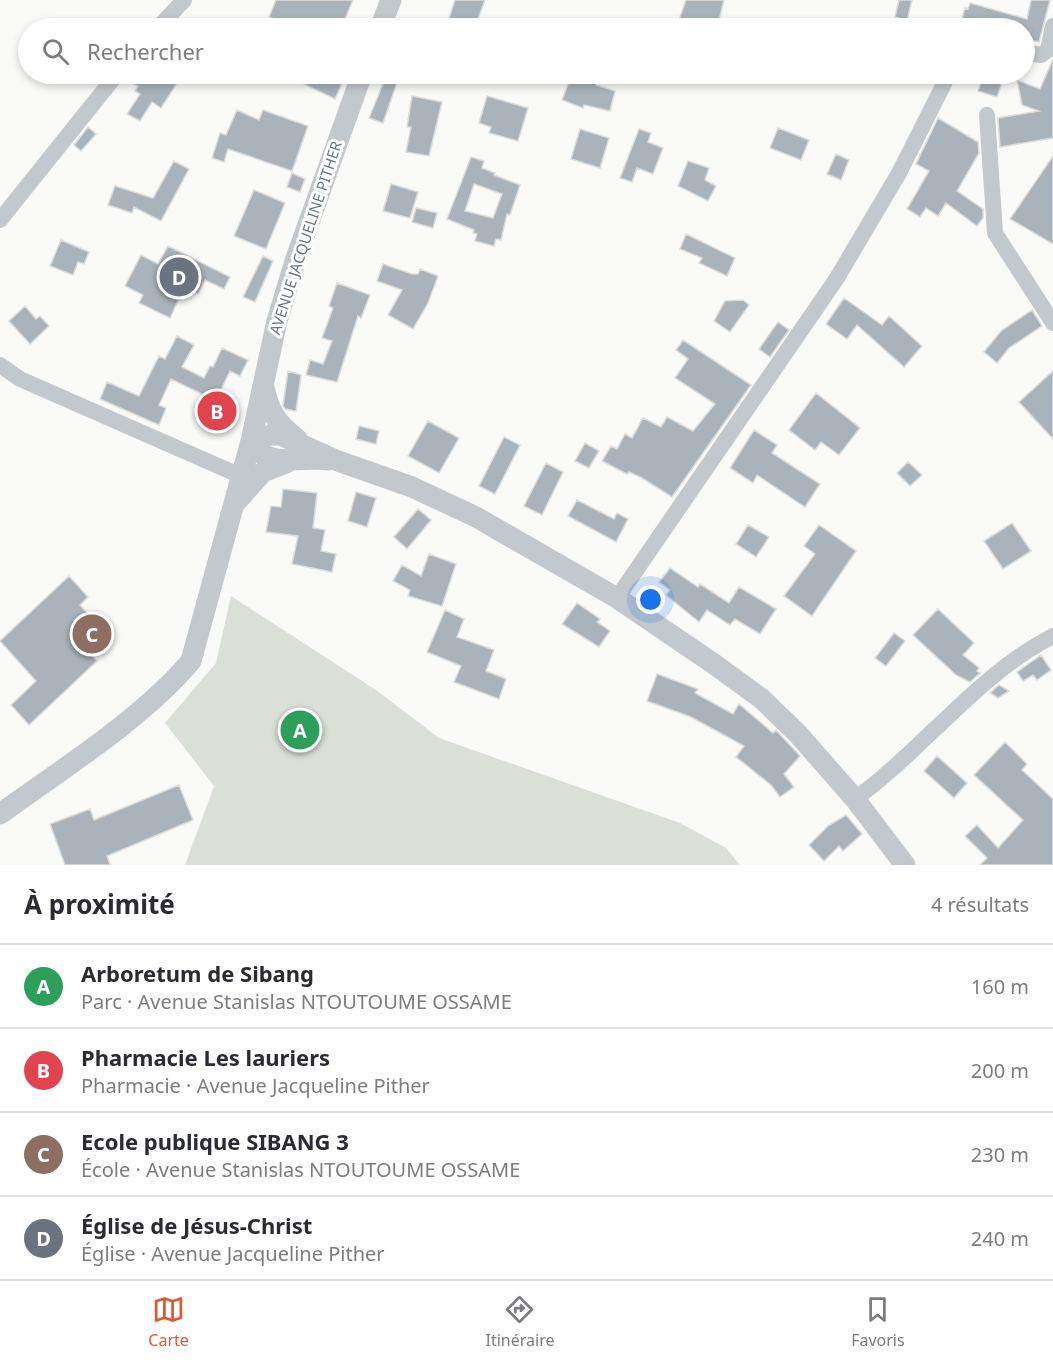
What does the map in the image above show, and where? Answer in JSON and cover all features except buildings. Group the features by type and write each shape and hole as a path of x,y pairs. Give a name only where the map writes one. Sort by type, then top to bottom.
{"street":[{"path":"167,18 184,0"},
{"path":"384,18 391,0"},
{"path":"1035,54 1041,55 1048,50 1053,26"},
{"path":"0,220 109,84"},
{"name":"AVENUE JACQUELINE PITHER","path":"0,814 147,705 191,661 234,506 251,441 263,381 296,261 358,84"},
{"path":"617,598 837,278 899,173 944,84"},
{"path":"987,115 996,233 1053,323"},
{"path":"0,365 20,379 241,476"},
{"path":"263,381 271,413 300,452"},
{"path":"251,441 255,449 270,459 300,452 338,461 452,504 534,548 617,598 762,699 798,734 855,799 906,865"},
{"path":"234,506 263,472 300,452"},
{"path":"855,799 888,775 1015,657 1053,636"}],"shaded area":[{"path":"231,596 376,690 439,738 680,823 726,848 740,865 185,865 214,786 165,723 216,663"}],"place":[{"name":"Église de Jésus-Christ","path":"179,277"},
{"name":"Pharmacie Les lauriers","path":"217,411"},
{"name":"Ecole publique SIBANG 3","path":"92,634"},
{"name":"Arboretum de Sibang","path":"300,730"}]}
